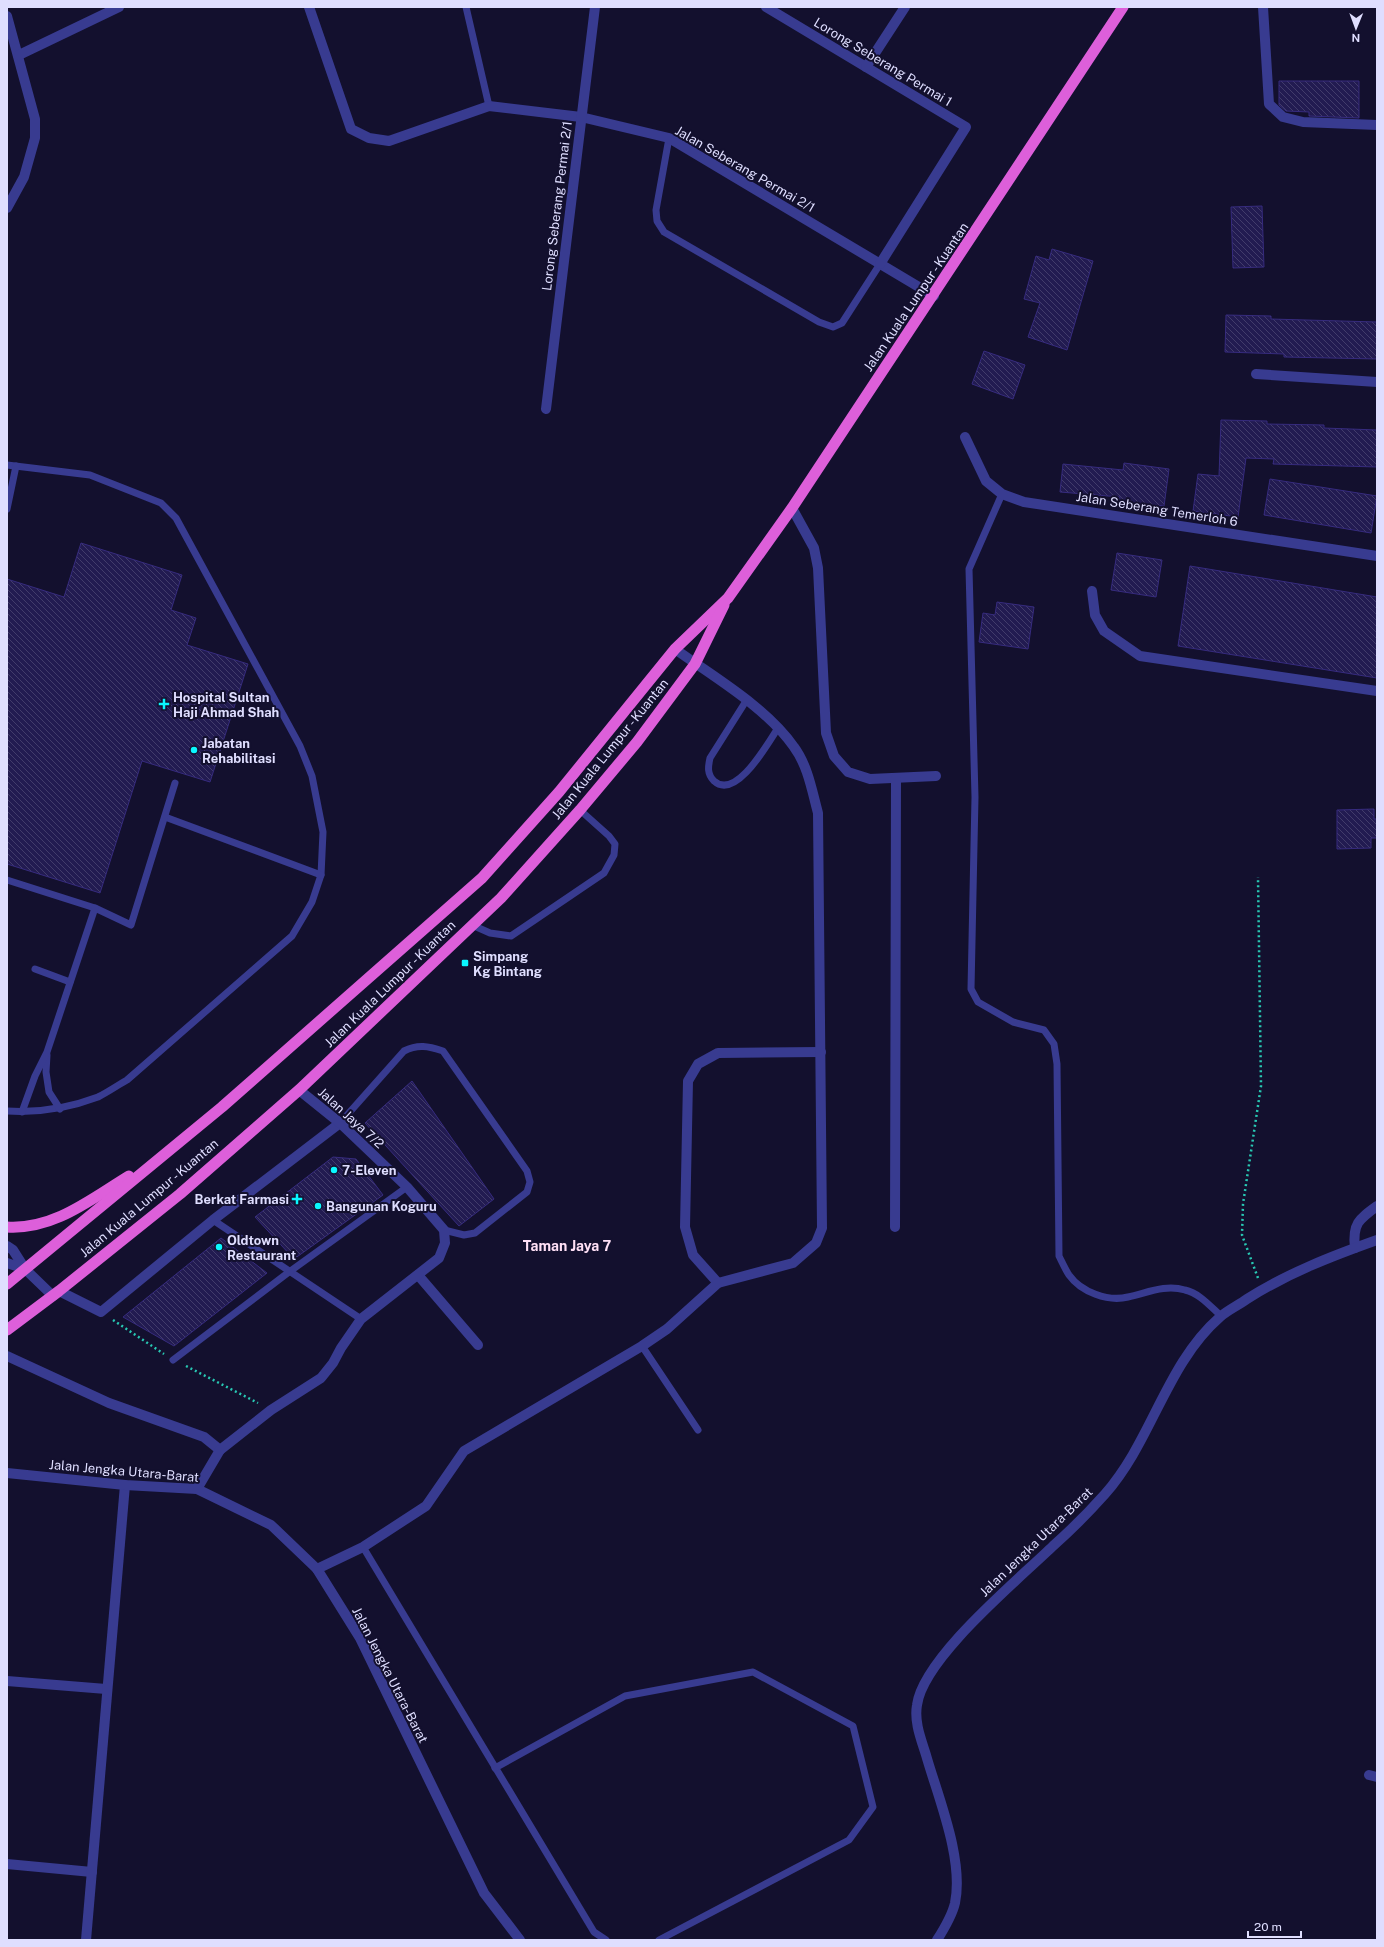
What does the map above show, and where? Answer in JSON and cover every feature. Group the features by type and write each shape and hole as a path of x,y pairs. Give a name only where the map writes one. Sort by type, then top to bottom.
{"highway":[{"name":"Jalan Kuala Lumpur - Kuantan","path":"7,1330 180,1194 299,1090 501,898 580,810 637,742 695,664 728,598 792,508 934,296 1123,7"},
{"name":"Jalan Kuala Lumpur - Kuantan","path":"7,1284 222,1107 482,878 559,792 675,649 728,598"},
{"path":"7,1227 19,1228 43,1224 64,1216 163,1155"}],"street":[{"path":"19,55 119,7"},
{"name":"Jalan Seberang Permai 2/1","path":"309,7 352,129 369,138 389,141 489,106 581,117 669,138 934,296"},
{"name":"Lorong Seberang Permai 2/1","path":"546,409 595,7"},
{"name":"Lorong Seberang Permai 1","path":"766,7 966,127 880,264"},
{"path":"866,67 905,7"},
{"path":"1263,7 1269,104 1283,118 1303,122 1377,125"},
{"path":"7,16 19,55 35,119 35,138 24,176 7,208"},
{"path":"1256,374 1377,382"},
{"name":"Jalan Seberang Temerloh 6","path":"965,438 986,481 1002,494 1024,502 1377,556"},
{"path":"792,508 814,548 818,568 826,733 834,756 848,772 870,779 936,776"},
{"path":"1092,591 1095,615 1104,631 1140,656 1377,691"},
{"path":"317,1569 362,1547 426,1506 464,1452 642,1346 667,1329 718,1283 794,1263 816,1243 822,1228 818,813 808,774 795,748 778,728 746,700 675,649"},
{"path":"895,1227 896,778"},
{"path":"718,1283 693,1255 685,1227 688,1081 698,1064 718,1053 821,1052"},
{"name":"Jalan Jaya 7/2","path":"299,1090 340,1123 407,1187 444,1230"},
{"path":"7,1263 25,1269 56,1293 101,1312 213,1220 340,1123"},
{"path":"1355,1248 1353,1233 1360,1218 1377,1206"},
{"path":"197,1489 220,1450 271,1410 321,1378 334,1363 341,1348 362,1320 439,1258 445,1243 444,1230"},
{"name":"Jalan Jengka Utara-Barat","path":"937,1940 947,1924 955,1902 954,1849 918,1728 916,1706 921,1690 929,1674 949,1648 996,1598 1054,1546 1106,1493 1131,1456 1193,1345 1221,1316 1263,1289 1300,1269 1377,1240"},
{"path":"7,1246 13,1250 25,1269"},
{"path":"418,1275 478,1345"},
{"path":"7,1356 109,1403 204,1437 220,1450"},
{"name":"Jalan Jengka Utara-Barat","path":"7,1473 125,1485 197,1489 272,1525 317,1569 360,1638 484,1893 520,1940"},
{"path":"86,1940 106,1690 125,1485"},
{"path":"7,1681 106,1690"},
{"path":"7,1864 92,1872"}],"lane":[{"path":"466,7 489,106"},
{"path":"669,138 656,210 657,221 664,232 819,322 833,327 842,323 880,264"},
{"path":"7,465 90,476 161,503 176,518 300,746 312,776 323,832 321,875 312,902 292,936 127,1080 99,1096 60,1109 22,1112 7,1111"},
{"path":"7,509 16,466"},
{"path":"1002,494 969,570 975,797 971,989 978,1002 1013,1022 1044,1030 1054,1044 1057,1064 1059,1256 1069,1275 1083,1289 1103,1297 1126,1298 1167,1287 1186,1290 1200,1297 1221,1316"},
{"path":"746,700 710,758 708,767 710,777 717,784 728,785 744,776 778,728"},
{"path":"7,880 94,908 131,925 175,783"},
{"path":"472,925 490,934 511,936 604,873 614,855 615,844 609,836 580,810"},
{"path":"164,817 321,875"},
{"path":"22,1112 47,1052 94,908"},
{"path":"35,969 70,982"},
{"path":"340,1123 404,1051 414,1046 429,1046 443,1051 527,1171 530,1182 527,1192 475,1233 464,1235 444,1230"},
{"path":"47,1052 46,1072 49,1092 60,1109"},
{"path":"173,1360 290,1272 407,1187"},
{"path":"213,1220 362,1320"},
{"path":"642,1346 698,1430"},
{"path":"362,1547 594,1932 606,1940"},
{"path":"495,1768 626,1696 753,1672 853,1726 873,1807 849,1840 659,1940"}],"path":[{"path":"1258,877 1261,1086 1243,1204 1242,1235 1263,1289"}],"building":[{"path":"1279,81 1359,81 1359,118 1309,116 1309,112 1286,111 1279,105"},
{"path":"1262,206 1264,267 1233,268 1231,207"},
{"path":"1052,249 1093,261 1067,350 1028,337 1040,303 1024,299 1036,256 1049,260"},
{"path":"1226,315 1271,316 1271,319 1377,322 1377,359 1284,357 1284,354 1225,352"},
{"path":"984,351 1025,365 1013,399 972,384"},
{"path":"1221,420 1267,421 1267,424 1324,425 1324,428 1377,430 1377,467 1273,464 1274,459 1246,458 1238,517 1193,511 1198,474 1219,476"},
{"path":"1124,463 1169,469 1164,506 1119,501 1120,497 1060,492 1063,464 1123,470"},
{"path":"1270,479 1377,496 1371,533 1264,515"},
{"path":"81,543 182,575 171,610 196,618 187,645 248,664 210,782 142,761 100,893 7,864 7,579 64,597"},
{"path":"1117,553 1162,560 1156,597 1111,590"},
{"path":"1190,566 1377,597 1377,678 1178,646"},
{"path":"997,602 1034,607 1028,649 979,642 983,613 995,615"},
{"path":"1374,809 1374,819 1377,819 1377,838 1371,838 1371,848 1337,849 1337,810"},
{"path":"412,1081 494,1199 459,1226 365,1123"},
{"name":"Bangunan Koguru","path":"333,1157 356,1159 383,1195 294,1259 255,1217"},
{"path":"221,1238 267,1273 174,1346 123,1317"}],"place":[{"name":"Hospital Sultan Haji Ahmad Shah","path":"164,704"},
{"name":"Jabatan Rehabilitasi","path":"194,750"},
{"name":"Simpang Kg Bintang","path":"465,963"},
{"name":"7-Eleven","path":"334,1170"},
{"name":"Berkat Farmasi","path":"297,1199"},
{"name":"Bangunan Koguru","path":"318,1206"},
{"name":"Oldtown Restaurant","path":"219,1247"}],"district":[{"name":"Taman Jaya 7","path":"567,1246"}]}
